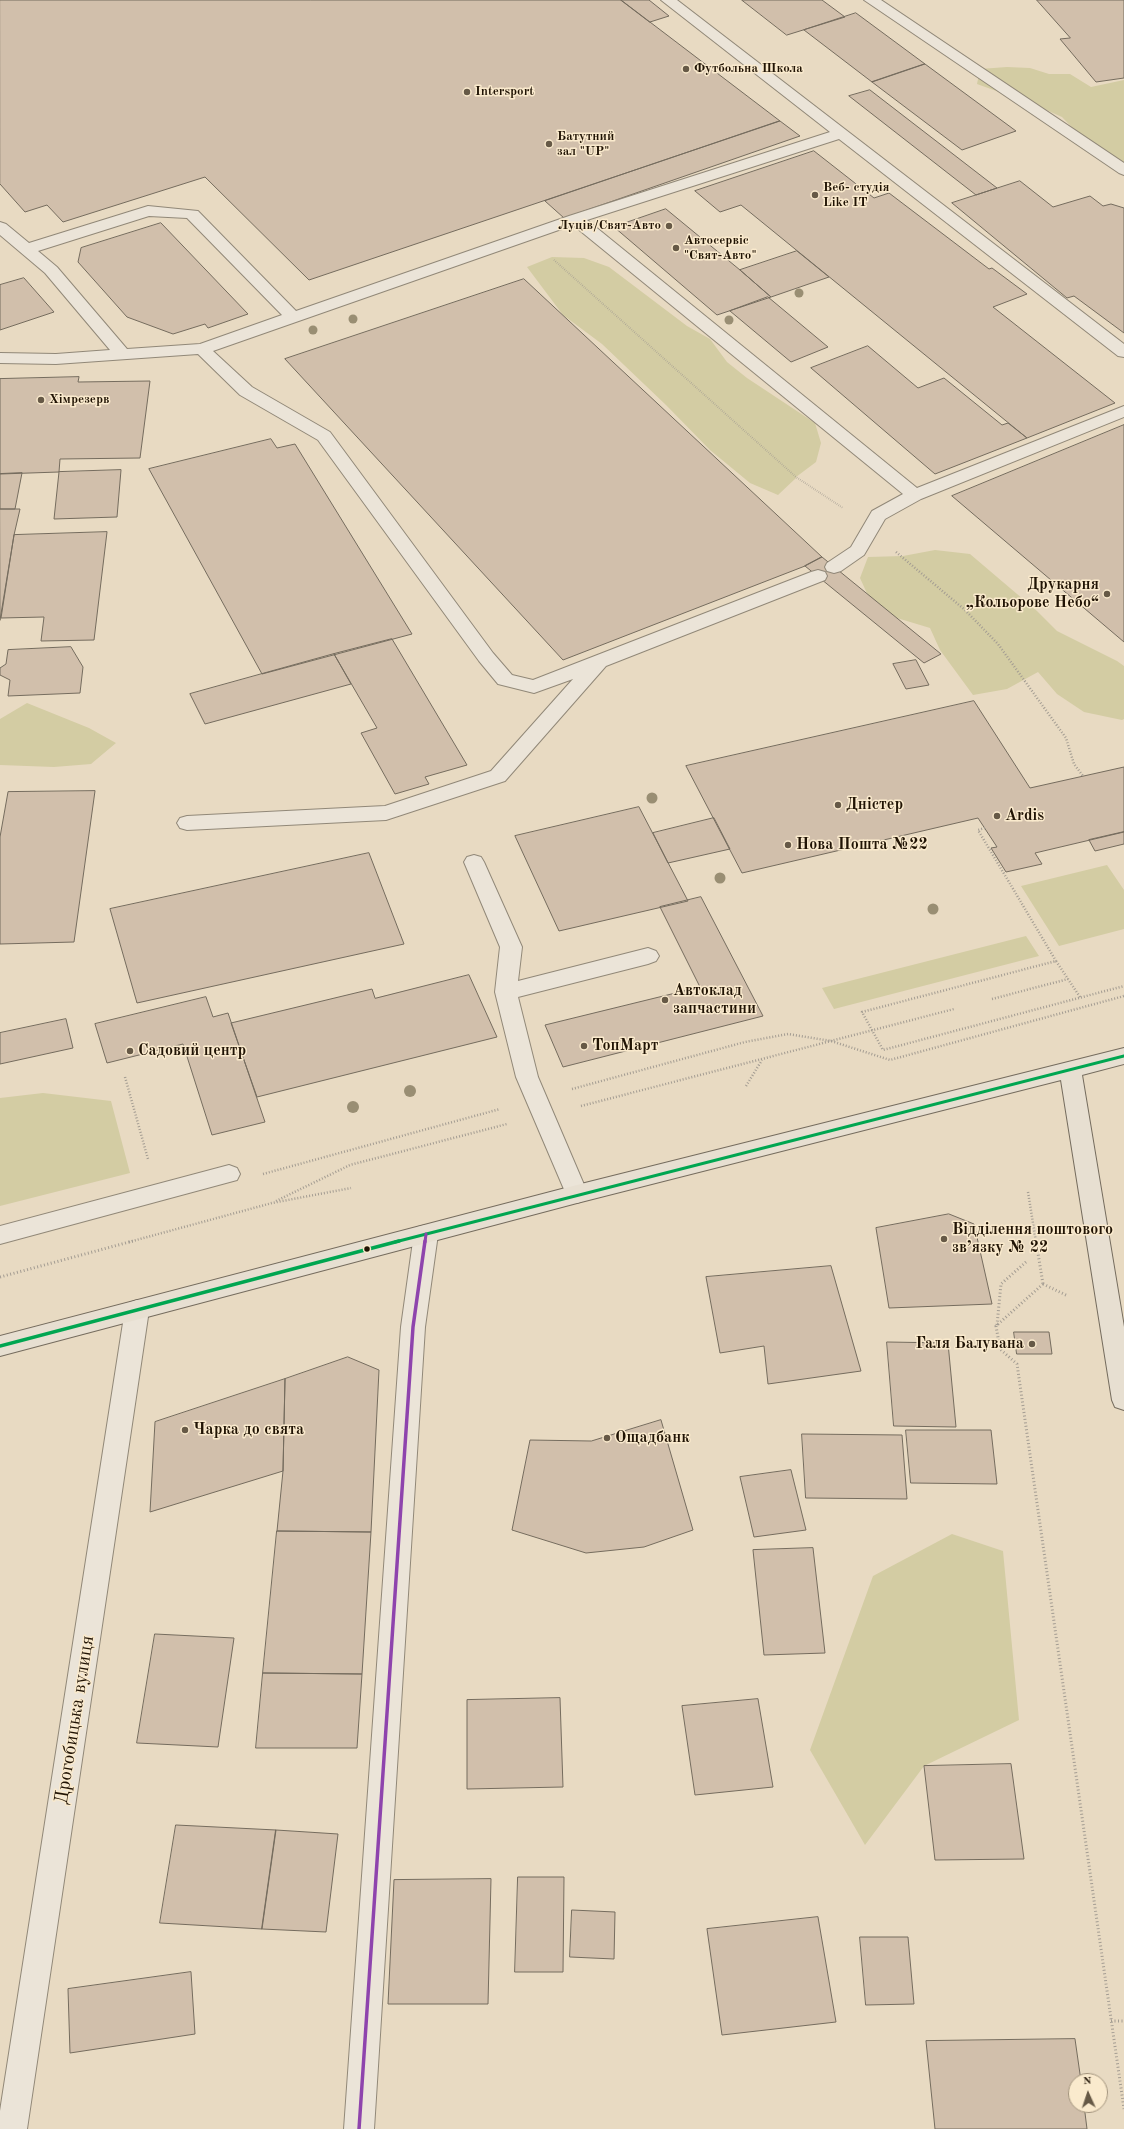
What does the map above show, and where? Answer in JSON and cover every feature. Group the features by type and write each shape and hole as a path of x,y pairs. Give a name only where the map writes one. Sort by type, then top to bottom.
{"main road":[{"path":"0,1346 577,1194 1124,1056"},
{"path":"1070,1070 1124,1400"}],"street":[{"path":"668,0 1124,352"},
{"path":"871,0 1124,170"},
{"path":"0,358 56,359 202,350 575,219 840,134"},
{"path":"26,249 148,211 192,214 294,318"},
{"path":"575,219 915,496"},
{"path":"0,227 51,270 123,356"},
{"path":"202,350 246,391 324,436 486,658 505,680 534,686 818,576"},
{"path":"834,568 858,551 878,515 915,496 1124,411"},
{"path":"187,823 386,813 498,776 600,661"},
{"path":"474,862 511,947 506,992 528,1077 577,1194"},
{"path":"506,992 648,956"},
{"path":"0,1235 229,1174"},
{"path":"359,2129 413,1335 426,1234"},
{"name":"Дрогобицька вулиця","path":"12,2129 137,1310"}],"path":[{"path":"527,236 796,477 871,527 910,564 965,610 998,644 1066,738 1074,764 1082,776"},
{"path":"985,828 978,830 1056,961 1080,997"},
{"path":"1056,961 862,1012 883,1050 1124,986"},
{"path":"992,999 1068,979"},
{"path":"260,1175 737,1044 773,1036 788,1034 831,1041 890,1060 1124,996"},
{"path":"581,1106 954,1009"},
{"path":"746,1086 762,1059"},
{"path":"125,1077 149,1161"},
{"path":"272,1203 350,1164 512,1123"},
{"path":"0,1277 272,1203 350,1188"},
{"path":"996,1326 1043,1284 1028,1192"},
{"path":"1026,1262 1002,1284 996,1326 1000,1349 1017,1364 1124,2109"},
{"path":"1111,2021 1124,2021"}],"shaded area":[{"path":"1007,67 1030,68 1049,74 1070,74 1091,87 1124,80 1124,164 1085,141 1062,117 1035,105 977,84 980,69"},
{"path":"552,257 584,258 609,267 687,326 710,339 727,362 747,378 815,423 821,443 816,462 796,477 778,495 750,483 710,450 666,405 602,344 563,315 527,267"},
{"path":"935,550 970,554 1037,611 1057,631 1124,666 1124,719 1122,720 1084,712 1057,694 1038,672 1007,689 973,695 940,650 930,628 897,618 870,600 860,578 868,557 903,556"},
{"path":"27,703 89,728 116,743 91,764 54,767 0,765 0,719"},
{"path":"1107,865 1124,890 1124,929 1059,946 1021,886"},
{"path":"1026,936 1039,956 834,1009 822,988"},
{"path":"43,1093 111,1101 130,1173 0,1206 0,1098"},
{"path":"952,1534 1003,1551 1019,1720 924,1766 865,1845 810,1750 873,1576"}],"building":[{"path":"0,0 621,0 780,121 309,280 205,177 63,222 47,205 25,212 0,184"},
{"path":"621,0 649,0 669,16 650,22"},
{"path":"742,0 822,0 845,17 787,35"},
{"path":"1037,0 1124,0 1124,78 1096,82 1060,39 1070,38"},
{"path":"856,13 925,64 872,82 804,30"},
{"path":"925,64 1016,131 962,150 872,82"},
{"path":"870,90 997,188 976,195 849,96"},
{"path":"780,121 800,136 564,218 545,201"},
{"path":"814,151 874,198 889,193 989,269 992,268 1027,294 993,307 1115,403 1027,438 741,205 720,212 695,191"},
{"path":"1020,181 1053,207 1090,196 1103,206 1111,204 1124,208 1124,333 1074,296 1067,298 952,203"},
{"name":"Автосервіс \"Свят-Авто\"","path":"666,209 771,297 717,315 614,227"},
{"path":"161,223 248,314 208,328 205,324 173,334 127,317 78,262 81,248"},
{"path":"797,251 829,277 771,297 740,270"},
{"path":"24,278 54,312 0,330 0,285"},
{"path":"524,279 822,557 805,566 563,660 285,359"},
{"path":"768,297 828,347 791,362 730,311"},
{"path":"868,346 918,388 944,378 1002,425 1008,423 1027,438 935,474 811,368"},
{"path":"79,377 78,382 150,381 140,458 60,459 59,472 0,474 0,379"},
{"path":"1124,425 1124,642 952,496"},
{"path":"271,439 277,448 295,444 412,634 262,674 149,469"},
{"path":"121,470 117,517 54,519 59,472"},
{"path":"22,473 15,509 0,509 0,474"},
{"path":"0,509 20,509 14,535 0,620"},
{"path":"107,532 94,640 41,641 44,617 1,618 14,535"},
{"path":"822,557 941,654 924,663 805,566"},
{"path":"392,639 467,765 425,777 429,784 395,794 361,733 377,728 334,654"},
{"path":"71,647 83,667 80,693 8,696 10,680 0,675 0,668 6,664 8,650"},
{"path":"334,654 351,684 205,724 190,694"},
{"path":"916,660 929,685 906,689 893,664"},
{"path":"974,701 1030,788 1124,767 1124,832 1035,853 1042,864 1006,872 991,848 997,847 978,818 742,873 686,766"},
{"path":"95,791 74,942 0,944 0,837 8,792"},
{"path":"639,807 688,901 559,931 515,836"},
{"path":"714,818 730,849 668,863 653,833"},
{"path":"1124,832 1124,844 1095,851 1089,840"},
{"path":"369,853 404,944 137,1003 110,909"},
{"path":"701,897 763,1016 563,1067 545,1025 700,987 660,907"},
{"path":"469,975 497,1037 257,1097 231,1023 372,989 375,998"},
{"path":"206,997 213,1017 228,1013 265,1122 212,1135 183,1044 107,1063 95,1024"},
{"path":"66,1019 73,1048 0,1064 0,1033"},
{"path":"949,1214 974,1224 992,1304 889,1308 876,1228"},
{"path":"831,1266 861,1371 768,1384 764,1346 720,1353 706,1277"},
{"path":"1014,1332 1049,1332 1052,1354 1017,1354"},
{"path":"887,1342 948,1343 956,1427 894,1426"},
{"path":"348,1357 379,1370 371,1532 277,1531 283,1471 285,1379"},
{"path":"285,1379 283,1471 150,1512 155,1422"},
{"path":"661,1420 693,1530 644,1547 586,1553 512,1530 530,1440 591,1441"},
{"path":"906,1430 991,1430 997,1484 911,1483"},
{"path":"802,1434 902,1435 907,1499 806,1498"},
{"path":"791,1470 806,1530 754,1537 740,1477"},
{"path":"277,1531 371,1532 362,1674 263,1673"},
{"path":"813,1548 825,1653 764,1655 753,1550"},
{"path":"155,1634 234,1638 218,1747 137,1743"},
{"path":"263,1673 362,1674 357,1748 256,1748"},
{"path":"560,1698 563,1787 467,1789 467,1700"},
{"path":"758,1699 773,1787 695,1795 682,1706"},
{"path":"1011,1764 1024,1859 935,1860 924,1766"},
{"path":"176,1825 276,1830 262,1929 160,1923"},
{"path":"276,1830 338,1834 326,1932 262,1929"},
{"path":"518,1877 564,1877 563,1972 515,1972"},
{"path":"491,1879 488,2004 388,2004 394,1880"},
{"path":"572,1910 615,1912 614,1959 570,1957"},
{"path":"818,1917 836,2022 722,2035 707,1929"},
{"path":"860,1937 908,1937 914,2004 866,2005"},
{"path":"191,1972 195,2034 70,2053 68,1989"},
{"path":"1075,2039 1080,2073 1068,2073 1068,2113 1085,2113 1087,2129 935,2129 926,2041"}],"transit line":[{"path":"0,1346 577,1194 1124,1056"},
{"path":"359,2129 413,1327 426,1234"}],"place":[{"name":"Футбольна Школа","path":"686,69"},
{"name":"Intersport","path":"467,92"},
{"name":"Батутний зал \"UP\"","path":"549,144"},
{"name":"Веб- студія Like IT","path":"815,195"},
{"name":"Луців/Свят-Авто","path":"669,226"},
{"name":"Автосервіс \"Свят-Авто\"","path":"676,248"},
{"name":"Хімрезерв","path":"41,400"},
{"name":"Друкарня „Кольорове Небо“","path":"1107,594"},
{"name":"Дністер","path":"838,805"},
{"name":"Ardis","path":"997,816"},
{"name":"Нова Пошта №22","path":"788,845"},
{"name":"Автоклад запчастини","path":"665,1000"},
{"name":"ТопМарт","path":"584,1046"},
{"name":"Садовий центр","path":"130,1051"},
{"name":"Відділення поштового зв’язку № 22","path":"944,1239"},
{"name":"Галя Балувана","path":"1032,1344"},
{"name":"Чарка до свята","path":"185,1430"},
{"name":"Ощадбанк","path":"607,1438"}]}
